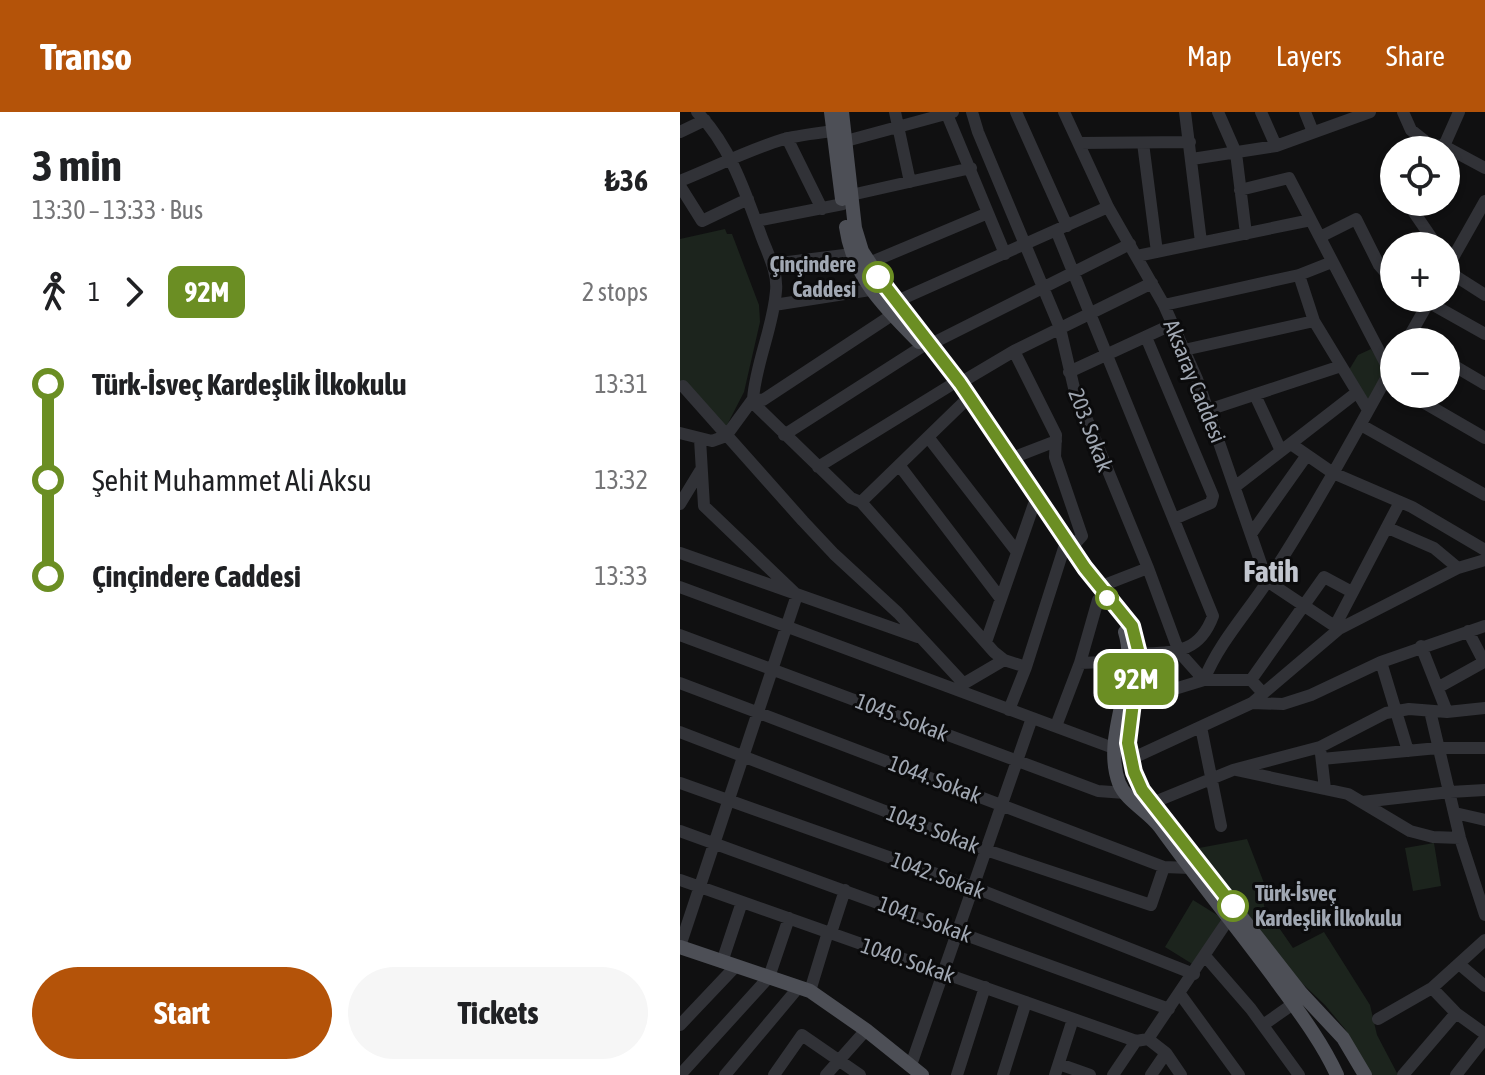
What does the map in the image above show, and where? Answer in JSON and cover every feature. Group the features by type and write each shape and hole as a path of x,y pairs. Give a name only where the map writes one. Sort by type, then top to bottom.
{"main road":[{"path":"831,112 841,134"},
{"path":"842,112 841,134 852,254 858,271 870,290 894,309 927,345 1012,458 1098,594 1132,626 1135,658 1128,743 1142,790 1301,993 1343,1038 1365,1075"},
{"path":"847,200 869,263 894,309"},
{"path":"955,384 1034,504 1068,547"},
{"path":"1135,658 1119,716 1115,768 1119,784 1155,821 1230,917 1293,1004 1337,1075"},
{"path":"680,946 804,989 866,1030 916,1070"}],"street":[{"path":"895,112 910,182"},
{"name":"203. Sokak","path":"972,112 1060,328 1069,372 1094,442 1148,568 1179,652 1204,680"},
{"path":"1016,112 1062,228 1072,272 1213,616 1199,641 1179,652 1080,663"},
{"name":"Aksaray Caddesi","path":"1064,112 1108,207 1173,324 1236,486 1267,581"},
{"path":"1185,112 1201,242"},
{"path":"1218,112 1236,153 1246,234"},
{"path":"1261,112 1276,146"},
{"path":"1305,112 1313,132"},
{"path":"1192,159 1276,146 1353,115 1370,112"},
{"path":"1441,136 1459,112"},
{"path":"748,199 702,221 680,183 749,151 787,138 898,126 949,113 1005,254"},
{"path":"1404,113 1411,130 1419,136"},
{"path":"680,132 701,116 730,161 772,264 777,287 772,323 754,383 753,403 851,498 861,502 1004,660 1026,667"},
{"path":"787,138 822,209"},
{"path":"1079,143 1190,142"},
{"path":"1143,143 1157,252"},
{"path":"1460,158 1485,168"},
{"path":"756,221 822,209 910,182 971,168"},
{"path":"1240,190 1289,178 1380,355"},
{"path":"753,399 763,400 894,309 1108,207"},
{"path":"1460,245 1484,209"},
{"path":"869,263 988,213"},
{"path":"1320,237 1356,219 1380,266"},
{"path":"1137,256 1311,220"},
{"path":"784,435 927,345 1130,244"},
{"path":"772,264 852,254"},
{"path":"1164,305 1299,275 1332,262"},
{"path":"1299,275 1314,321 1368,410"},
{"path":"1460,275 1485,295"},
{"path":"818,467 1014,351 1152,283"},
{"path":"774,305 870,290"},
{"path":"1449,312 1485,334"},
{"path":"1184,350 1314,321"},
{"path":"1069,372 1173,324"},
{"path":"1146,337 1213,496 1211,503 1174,519"},
{"path":"1009,710 1068,547 1082,536 1055,457 1056,435 1014,351"},
{"path":"1208,410 1341,366"},
{"path":"1460,369 1485,384"},
{"path":"683,386 834,554 922,638 960,686"},
{"path":"1204,680 1212,660 1267,581 1380,392"},
{"path":"1236,486 1356,393"},
{"path":"1255,395 1286,447 1307,455 1333,473 1400,502 1485,550"},
{"path":"680,433 712,441 726,436 753,399"},
{"path":"861,502 964,402"},
{"path":"1433,408 1485,438"},
{"path":"1361,425 1485,495"},
{"path":"928,437 1017,552"},
{"path":"700,439 704,506 797,595"},
{"path":"1012,458 1056,441"},
{"path":"1251,534 1307,455"},
{"path":"899,465 1001,599"},
{"path":"680,504 700,471"},
{"path":"1337,628 1352,592 1400,502"},
{"path":"986,642 1034,504"},
{"path":"1388,528 1434,548 1458,568"},
{"path":"680,553 922,638"},
{"path":"1131,759 1252,703 1337,628 1458,568 1485,560"},
{"path":"1056,726 1080,663 1098,594 1148,568"},
{"path":"1251,680 1324,577 1352,592"},
{"path":"1267,581 1337,628"},
{"path":"680,587 960,686 1009,710 1116,749"},
{"path":"680,946 797,595"},
{"path":"1252,703 1283,704 1311,695 1421,646 1485,626"},
{"path":"1439,687 1484,662 1468,631"},
{"name":"1045. Sokak","path":"680,635 1098,791 1125,793"},
{"path":"1421,646 1447,712"},
{"path":"960,686 1004,660"},
{"path":"1381,662 1408,751"},
{"path":"1132,702 1204,680 1251,680 1262,692"},
{"name":"1044. Sokak","path":"680,683 1164,867 1190,868"},
{"path":"1321,753 1386,713 1397,710 1447,712 1485,708"},
{"path":"1430,711 1460,838 1480,883 1484,911"},
{"path":"916,1070 943,973 1032,718"},
{"path":"1201,727 1221,826"},
{"name":"1043. Sokak","path":"680,732 986,850 1151,905 1164,867"},
{"path":"1152,803 1233,770 1321,753 1485,748"},
{"path":"1321,753 1325,789"},
{"path":"1233,770 1348,794 1410,831 1433,837 1460,838"},
{"name":"1042. Sokak","path":"680,783 973,887 1194,974"},
{"path":"1362,802 1485,790"},
{"path":"1455,813 1485,820"},
{"name":"1041. Sokak","path":"680,831 1169,1009"},
{"name":"1040. Sokak","path":"680,880 1073,1019 1142,1040 1166,1053 1181,1075"},
{"path":"725,1075 804,989 830,933 845,890"},
{"path":"680,1025 729,965 742,902"},
{"path":"1113,1075 1169,1009 1230,917"},
{"path":"680,1075 769,977 789,918"},
{"path":"1378,1019 1432,988 1485,940"},
{"path":"1205,956 1263,1025 1299,1075"},
{"path":"1459,964 1485,986"},
{"path":"957,1075 985,987"},
{"path":"1432,988 1456,1013 1485,1036 1456,1075"},
{"path":"1180,994 1239,1075"},
{"path":"1003,1075 1026,1002"},
{"path":"1263,1025 1293,1004"},
{"path":"1403,1075 1456,1013"},
{"path":"1073,1019 1057,1069 1090,1075"},
{"path":"826,1075 866,1030"},
{"path":"774,1075 802,1035 860,1075"},
{"path":"1151,1075 1166,1053"}],"shaded area":[{"path":"725,229 727,234 732,234 759,305 760,322 744,392 726,427 680,381 680,239"},
{"path":"1371,349 1380,363 1380,382 1369,401 1349,370 1358,355"},
{"path":"1247,839 1269,896 1263,898 1264,906 1293,948 1324,932 1370,1005 1377,1035 1398,1075 1372,1075 1345,1029 1289,971 1199,848"},
{"path":"1434,843 1441,886 1413,891 1405,848"},
{"path":"1193,900 1222,918 1194,965 1165,947"}],"bus line":[{"name":"92M","path":"878,277 960,383 1105,596 1132,626 1139,654 1128,743 1134,772 1142,790 1233,906"}],"place":[{"name":"Çinçindere Caddesi","path":"878,277"},
{"name":"Türk-İsveç Kardeşlik İlkokulu","path":"1233,906"}],"district":[{"name":"Fatih","path":"1271,572"}]}
